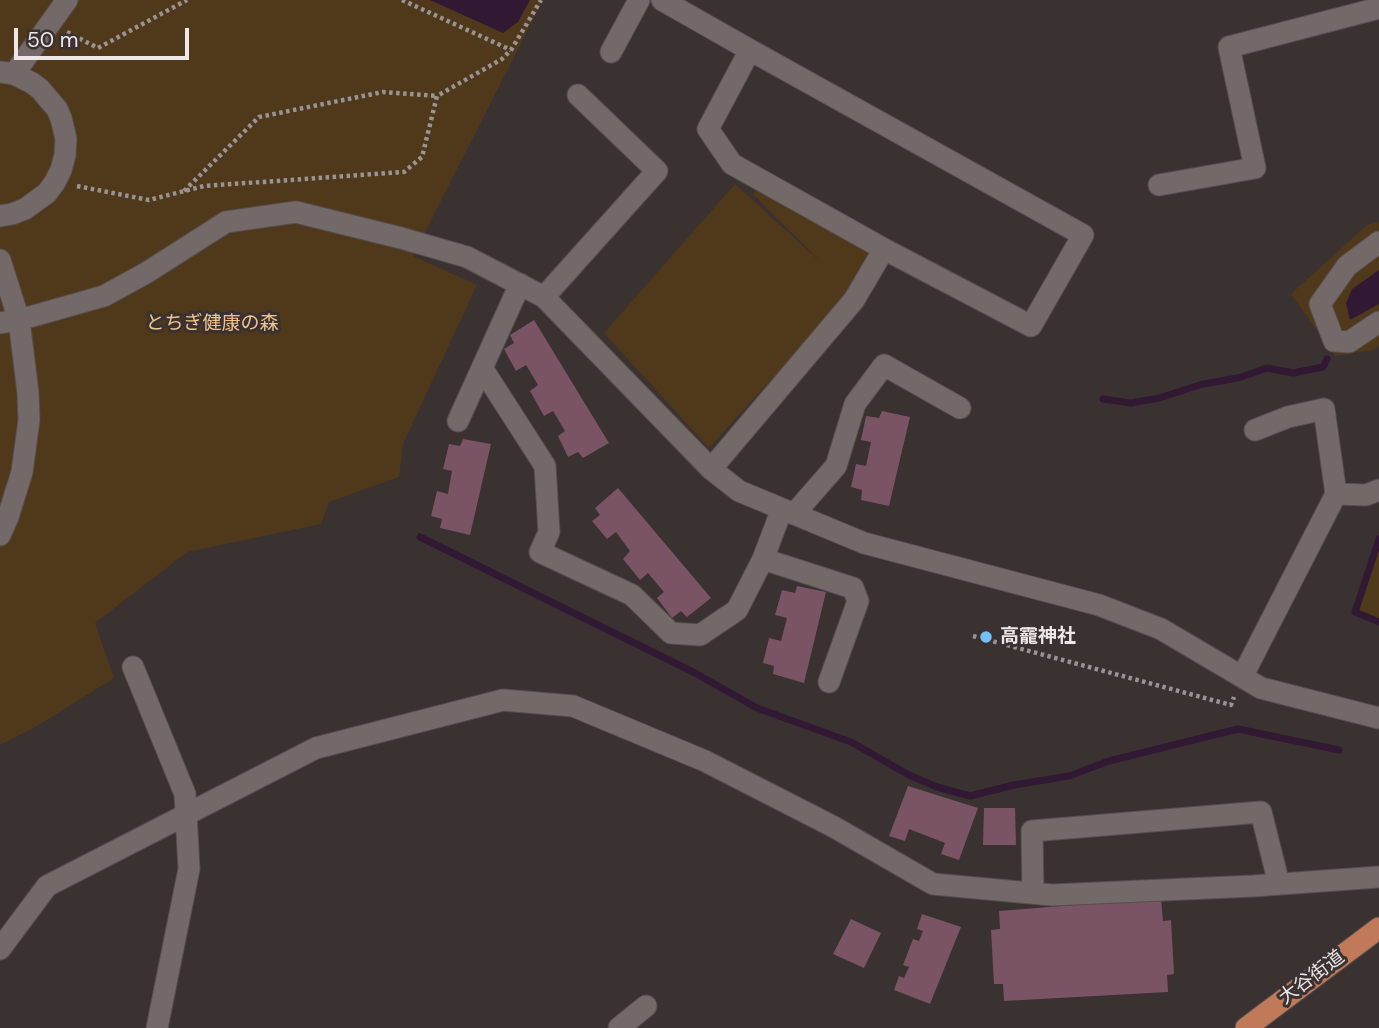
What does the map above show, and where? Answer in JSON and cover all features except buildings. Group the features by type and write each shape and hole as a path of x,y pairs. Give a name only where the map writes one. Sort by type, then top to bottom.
{"main road":[{"name":"大谷街道","path":"1246,1028 1379,928"}],"street":[{"path":"0,216 12,215 32,206 47,193 61,170 66,139 57,109 32,83 7,73 51,24 67,0"},
{"path":"611,52 639,0"},
{"path":"662,0 1083,235 1031,326 884,249 732,164 708,128 750,50"},
{"path":"1159,185 1255,168 1229,47 1379,9"},
{"path":"544,297 657,171 578,95"},
{"path":"9,322 104,296 146,273 226,222 296,212 467,257 544,297 711,469 739,491 863,543 1099,605 1161,629 1261,688 1379,718"},
{"path":"1379,243 1347,266 1320,304 1334,341 1349,342 1379,322"},
{"path":"711,469 854,300 884,249"},
{"path":"0,260 9,322 28,393 28,430 22,472 0,535"},
{"path":"458,421 520,284"},
{"path":"482,368 545,466 549,532 540,552 632,595 671,634 700,635 737,610 788,512 836,466 855,404 884,365 960,408"},
{"path":"1242,677 1336,494 1324,409 1288,417 1255,430"},
{"path":"1336,494 1366,495 1379,490"},
{"path":"763,559 853,588 858,601 830,682"},
{"path":"133,667 186,794 190,869 157,1028"},
{"path":"0,949 47,886 316,748 503,700 573,706 705,761 834,827 933,884 1052,895 1379,877"},
{"path":"1033,893 1032,831 1261,812 1279,884"},
{"path":"619,1028 646,1006"}],"path":[{"path":"51,24 98,48 187,0"},
{"path":"402,0 511,50"},
{"path":"184,191 259,117 383,92 437,96 502,59 511,50 541,0"},
{"path":"55,182 149,200 204,186 404,172 422,157 437,96"},
{"path":"973,636 1231,705 1242,677"}],"green space":[{"name":"とちぎ健康の森","path":"0,0 543,0 413,256 477,285 403,444 399,477 329,502 321,524 187,552 95,623 114,678 37,726 0,745"},
{"path":"735,184 825,266 753,194 757,190 866,246 870,262 852,290 709,448 604,333"},
{"path":"1379,222 1379,346 1373,350 1335,356 1291,294 1367,225"},
{"path":"1379,539 1379,622 1355,612"}],"shaded area":[{"path":"430,0 530,0 518,22 503,33"},
{"path":"1379,270 1379,304 1350,320 1346,303 1352,289"}],"waterway":[{"path":"1103,399 1131,403 1159,398 1203,384 1238,378 1267,368 1293,373 1323,367 1327,359"},
{"path":"420,537 695,673 757,708 851,742 909,775 937,787 970,796 1069,776 1109,761 1238,729 1339,750"},
{"path":"1379,539 1355,612 1379,622"}],"place":[{"name":"高靇神社","path":"986,637"}]}
